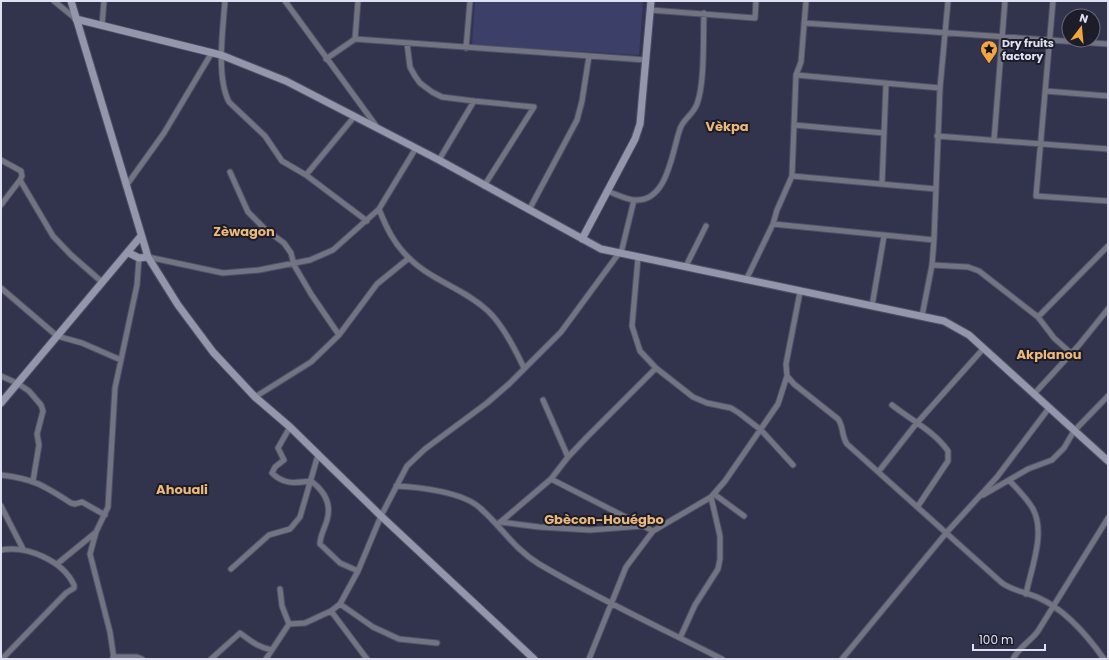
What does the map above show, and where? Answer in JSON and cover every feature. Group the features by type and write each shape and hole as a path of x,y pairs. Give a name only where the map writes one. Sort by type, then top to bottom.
{"street":[{"path":"54,1 76,19 211,54 221,55 286,81 439,160 601,249 617,254 686,266 800,292 944,321 957,327 983,349 1108,461"},
{"path":"71,1 148,257 160,279 194,328 213,352 255,397 290,427 381,516 534,659"},
{"path":"102,25 104,1"},
{"path":"225,1 221,55 226,95 229,102 265,136 282,161 306,175 367,221"},
{"path":"286,1 326,59 378,128"},
{"path":"356,39 358,1"},
{"path":"466,48 470,1"},
{"path":"582,239 635,139 640,124 651,1"},
{"path":"650,10 755,18 756,1"},
{"path":"746,280 773,224 777,210 792,176 796,75 801,62 806,1"},
{"path":"922,316 932,265 937,136 948,1"},
{"path":"994,140 1005,1"},
{"path":"1053,1 1036,196 1108,202"},
{"path":"608,191 634,200 653,194 663,182 680,127 693,113 697,104 701,83 704,13"},
{"path":"804,23 1108,44"},
{"path":"326,59 356,39 646,60"},
{"path":"407,43 410,67 415,76 424,86 437,95 474,101 534,106 484,186"},
{"path":"126,186 164,134 211,54"},
{"path":"529,210 577,120 582,101 589,56"},
{"path":"796,75 940,88"},
{"path":"882,184 886,84"},
{"path":"1045,91 1108,96"},
{"path":"439,160 474,101"},
{"path":"306,175 354,117"},
{"path":"794,125 884,134"},
{"path":"937,136 1108,149"},
{"path":"129,253 139,258 148,257 222,274 235,274 310,260 333,250 379,209 416,148"},
{"path":"1,160 21,171 22,176 1,205"},
{"path":"230,172 248,212 265,229 284,243 291,253 294,264 311,294 339,335"},
{"path":"792,176 936,189"},
{"path":"20,180 53,236 70,254 102,282"},
{"path":"289,624 305,623 331,611 340,604 358,571 381,516 407,466 425,449 487,403 561,332 622,247 634,200"},
{"path":"379,209 388,232 409,258 421,268 474,300 489,312 524,368"},
{"path":"773,224 934,240"},
{"path":"686,266 706,226"},
{"path":"1,403 142,236"},
{"path":"872,306 884,236"},
{"path":"1038,318 1108,246"},
{"path":"139,258 137,285 115,388 113,443 108,507 96,532 90,554 110,632 113,658 137,657 142,659"},
{"path":"255,397 311,362 339,335 377,284 409,258"},
{"path":"638,258 632,321 633,332 640,351 656,368 693,397 707,403 731,408 761,430 793,465"},
{"path":"932,265 974,268 1038,318 1054,338 1072,354"},
{"path":"1,288 57,336 82,343 121,360"},
{"path":"589,659 622,574 653,531 712,496 761,430 778,404 786,376 786,364 800,292"},
{"path":"1034,394 1072,354 1108,309"},
{"path":"879,471 916,424 983,349"},
{"path":"499,524 551,479 568,457 656,368"},
{"path":"1,376 17,383 33,395 41,405 43,411 37,434 39,446 33,481"},
{"path":"786,376 838,419 841,423 843,438 847,444 1002,582 1014,590 1040,598 1054,606 1086,635 1104,659"},
{"path":"979,498 1028,469 1052,460 1064,448 1074,431 1108,396"},
{"path":"542,400 568,457"},
{"path":"892,405 916,424 930,432 944,446 949,456 944,468 918,506"},
{"path":"842,659 947,532 997,478 1049,408"},
{"path":"290,427 278,448 284,460 275,467 272,473 280,480 294,483 311,481 320,488 328,502 328,517 320,544 340,563 358,571"},
{"path":"232,569 268,535 290,529 300,517 318,455"},
{"path":"1,475 40,483 71,503 82,502 105,515"},
{"path":"551,479 653,531"},
{"path":"1009,480 1026,499 1036,517 1037,538 1026,594"},
{"path":"396,486 427,488 470,501 481,508 499,524 512,543 527,556 611,603 722,659"},
{"path":"712,496 744,516"},
{"path":"680,638 695,605 718,569 720,559 720,536 712,496"},
{"path":"1,506 23,549"},
{"path":"1014,659 1020,648 1034,636 1054,606 1108,518"},
{"path":"499,524 539,528 590,530 643,526"},
{"path":"57,564 96,532"},
{"path":"1,550 23,549 57,564 73,582 74,588 66,593 2,659"},
{"path":"280,588 282,606 289,624"},
{"path":"340,604 373,626 399,639 437,643"},
{"path":"331,611 367,659"},
{"path":"266,659 289,624"},
{"path":"211,659 240,633 251,643 262,648 272,650"}],"shaded area":[{"path":"475,1 643,1 639,55 472,45"}],"place":[{"name":"Dry fruits factory","path":"989,64"}],"district":[{"name":"Vèkpa","path":"727,126"},
{"name":"Zèwagon","path":"244,231"},
{"name":"Akplanou","path":"1049,354"},
{"name":"Ahouali","path":"182,489"},
{"name":"Gbècon-Houégbo","path":"604,519"}]}
